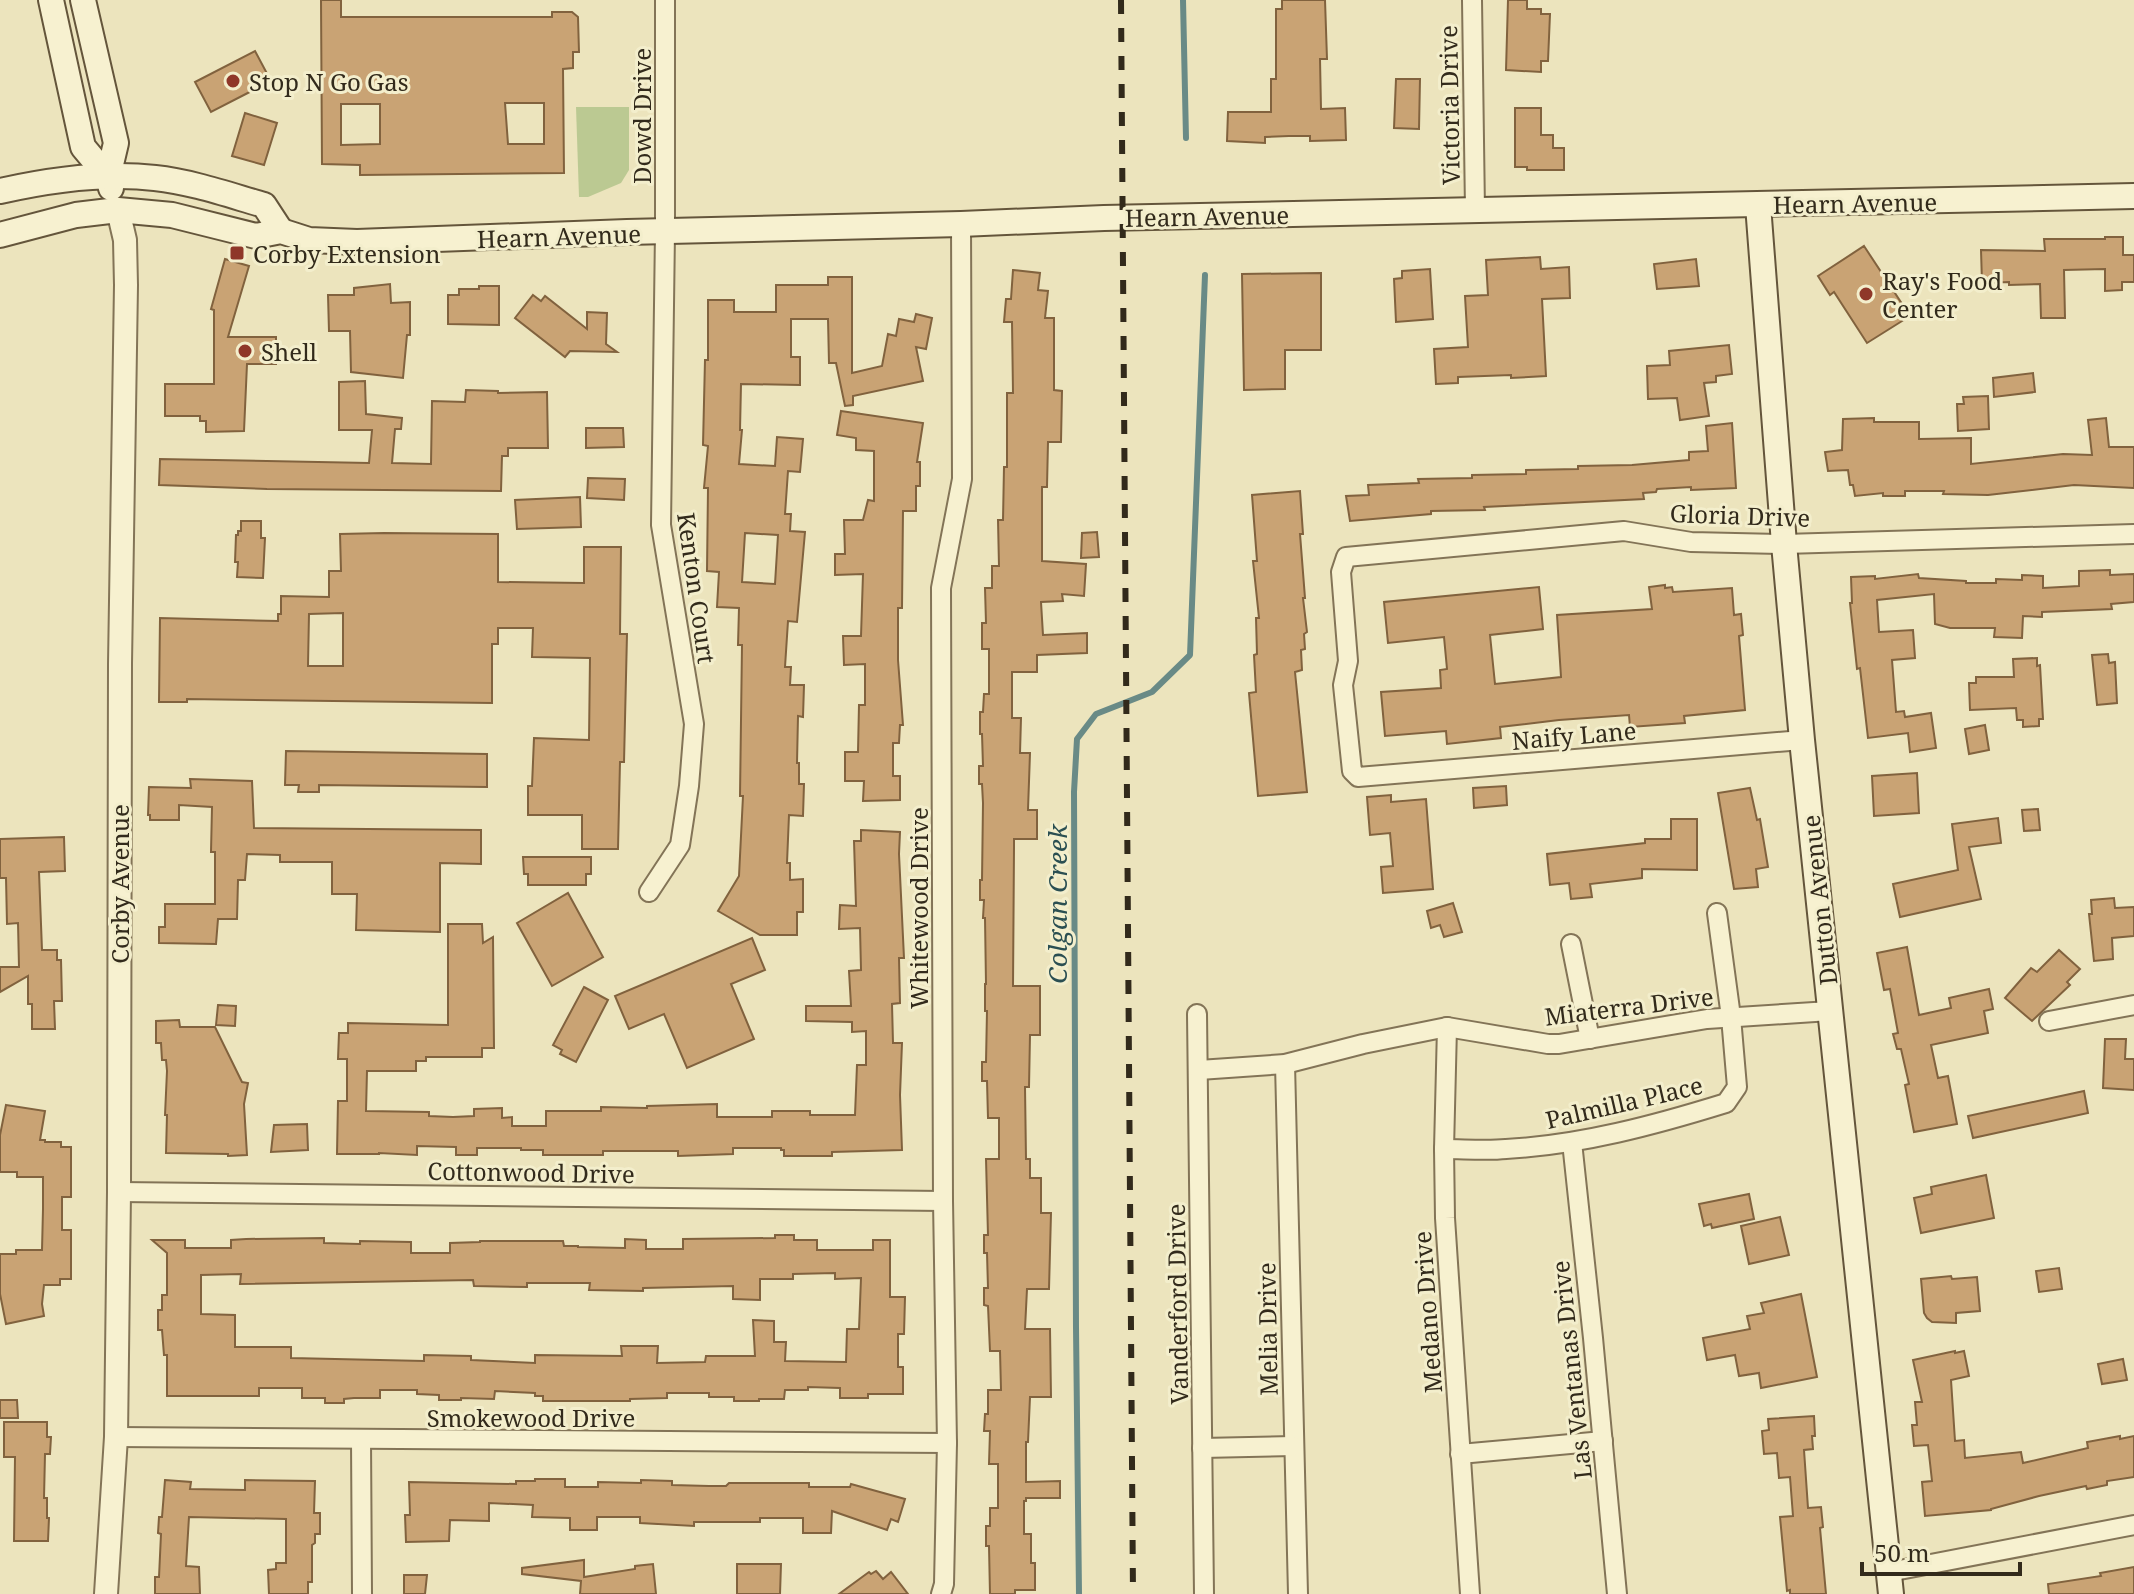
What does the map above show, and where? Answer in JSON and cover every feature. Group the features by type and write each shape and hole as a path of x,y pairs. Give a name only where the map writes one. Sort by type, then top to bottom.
{"main road":[{"name":"Corby Avenue","path":"51,0 83,147 108,177 118,210"},
{"name":"Corby Avenue","path":"83,0 116,143 108,177"},
{"path":"0,191 108,177 174,181 264,205 281,231"},
{"name":"Hearn Avenue","path":"0,235 76,215 118,210 172,215 256,236 281,231 309,240 357,242 1095,218 2134,196"},
{"name":"Dutton Avenue","path":"1758,205 1802,740 1890,1583"}],"street":[{"name":"Dowd Drive","path":"665,0 665,232"},
{"name":"Victoria Drive","path":"1472,0 1475,210"},
{"name":"Corby Avenue","path":"106,1594 116,1437 119,1192 120,664 126,285 125,240 118,210"},
{"name":"Whitewood Drive","path":"941,1594 944,1584 947,1443 941,588 962,479 961,224"},
{"name":"Kenton Court","path":"649,892 680,845 694,724 661,525 665,232"},
{"name":"Gloria Drive","path":"1352,771 1343,685 1348,661 1341,572 1346,557 1624,531 1691,542 1784,544 2134,534"},
{"name":"Naify Lane","path":"1352,771 1358,777 1802,740"},
{"name":"Palmilla Place","path":"1444,1149 1505,1149 1572,1142 1726,1103 1737,1087 1717,913"},
{"path":"1571,944 1590,1039"},
{"path":"2049,1021 2134,1005"},
{"name":"Miaterra Drive","path":"1199,1070 1285,1064 1447,1027 1548,1044 1707,1019 1830,1011"},
{"name":"Vanderford Drive","path":"1197,1014 1204,1594"},
{"name":"Medano Drive","path":"1447,1027 1445,1218 1470,1594"},
{"name":"Melia Drive","path":"1285,1064 1298,1594"},
{"name":"Las Ventanas Drive","path":"1572,1142 1617,1594"},
{"name":"Cottonwood Drive","path":"119,1192 943,1201"},
{"name":"Smokewood Drive","path":"116,1437 947,1443"},
{"path":"361,1440 362,1594"},
{"path":"1460,1454 1603,1441"},
{"path":"1202,1448 1293,1446"},
{"path":"1890,1583 2134,1525"}],"green space":[{"path":"576,107 629,107 629,170 621,183 588,197 579,197"}],"building":[{"path":"321,0 341,0 341,17 552,17 552,12 572,12 578,17 579,52 573,52 573,68 563,69 564,173 360,175 360,165 322,164","holes":["505,103 544,103 544,144 508,144","341,104 380,104 380,144 341,145"]},
{"path":"1282,0 1325,0 1327,59 1320,59 1321,109 1345,108 1346,140 1310,141 1310,136 1289,136 1265,137 1265,143 1227,141 1228,112 1271,112 1271,79 1276,79 1276,9 1282,9"},
{"path":"1508,0 1527,0 1527,9 1541,9 1541,14 1550,14 1548,61 1541,61 1541,72 1506,70"},
{"name":"Stop N Go Gas","path":"255,51 271,81 211,112 195,82"},
{"path":"1396,79 1420,79 1419,129 1394,128"},
{"path":"1515,108 1541,108 1541,135 1553,135 1553,148 1564,148 1564,170 1515,167"},
{"path":"245,113 277,123 264,165 232,156"},
{"path":"2123,237 2123,255 2134,255 2134,282 2122,282 2122,290 2105,291 2105,269 2064,270 2065,318 2041,318 2040,284 1982,283 1981,250 2045,251 2044,239"},
{"name":"Ray's Food Center","path":"1864,246 1910,316 1867,343 1834,292 1830,295 1818,276"},
{"path":"1540,257 1541,269 1569,267 1570,298 1542,299 1546,376 1458,377 1458,383 1436,384 1434,349 1468,347 1465,296 1488,295 1486,260"},
{"path":"225,259 249,266 228,337 276,337 276,364 247,364 244,431 206,432 206,421 200,421 200,416 165,416 165,384 214,384 214,310 211,309"},
{"path":"1696,259 1699,286 1657,289 1654,264"},
{"path":"1430,269 1433,319 1396,322 1394,279 1402,278 1402,271"},
{"path":"1013,270 1040,273 1038,290 1048,291 1045,318 1054,318 1054,390 1062,391 1061,442 1048,442 1047,487 1042,487 1042,561 1086,564 1084,596 1062,594 1063,601 1041,602 1043,635 1087,633 1087,653 1037,655 1037,672 1012,672 1012,718 1021,718 1020,753 1030,753 1028,810 1037,810 1037,839 1014,839 1013,986 1040,986 1040,1035 1030,1035 1029,1087 1025,1087 1026,1159 1030,1159 1030,1178 1041,1178 1041,1213 1051,1213 1049,1289 1027,1289 1025,1329 1050,1329 1051,1397 1030,1397 1026,1482 1060,1481 1060,1498 1026,1498 1024,1501 1024,1534 1031,1534 1035,1590 990,1594 986,1526 990,1526 990,1508 998,1508 998,1464 989,1464 990,1431 984,1431 988,1390 1001,1390 1000,1351 990,1351 988,1306 984,1305 984,1288 988,1288 984,1235 988,1235 986,1159 999,1159 999,1118 988,1118 987,1081 982,1081 982,1062 986,1062 987,1011 984,900 980,900 983,803 979,766 983,766 980,712 983,712 984,694 989,694 989,649 982,649 982,623 986,623 985,588 992,588 992,566 999,566 998,520 1003,520 1004,467 1007,467 1007,393 1013,393 1012,322 1004,322 1006,299 1011,299"},
{"path":"1321,273 1321,350 1285,350 1285,389 1244,390 1242,274"},
{"path":"828,277 852,277 852,373 882,366 888,334 896,336 899,319 914,322 916,314 932,318 926,349 916,347 923,381 853,396 853,405 845,406 836,363 829,363 828,319 791,319 791,357 800,357 800,385 741,384 739,464 775,466 777,437 803,439 800,472 788,471 785,514 791,514 790,531 805,532 797,622 788,621 785,667 791,667 790,685 804,685 803,717 798,716 797,763 799,784 804,784 803,816 789,815 787,863 790,863 790,880 803,879 803,912 797,912 797,935 760,935 718,911 739,876 743,796 740,796 742,645 738,645 739,608 717,607 719,572 707,571 708,488 704,488 708,446 703,445 708,300 734,300 734,312 776,312 776,285 828,285","holes":["745,533 778,535 775,584 742,582"]},
{"path":"390,284 391,303 410,302 410,335 407,335 403,378 351,372 350,331 329,331 328,295 354,295 354,288"},
{"path":"479,286 499,286 499,325 448,324 448,295 459,295 459,289 479,289"},
{"path":"533,295 541,301 545,296 587,329 587,312 607,313 606,344 617,352 570,351 565,357 515,318"},
{"path":"1729,345 1732,374 1716,376 1716,382 1704,383 1709,416 1680,420 1677,398 1648,399 1647,366 1670,365 1669,351"},
{"path":"2033,373 2035,392 1994,397 1993,378"},
{"path":"365,381 366,414 402,418 401,429 395,429 392,463 431,464 432,401 465,402 466,390 547,392 548,448 508,448 508,456 502,456 501,491 159,485 160,459 369,463 372,430 339,430 339,382"},
{"path":"1988,396 1989,429 1958,431 1957,404 1964,404 1963,397"},
{"path":"841,411 923,423 917,462 920,462 920,486 916,486 916,511 903,511 898,660 903,725 900,725 899,743 893,743 893,776 900,776 900,800 863,801 864,781 845,781 845,752 858,752 859,705 865,705 865,664 844,665 843,636 861,636 863,574 835,575 835,554 845,554 844,520 863,520 868,500 874,501 874,451 856,450 856,438 837,435"},
{"path":"1874,418 1874,422 1919,422 1919,439 1971,438 1971,464 2063,454 2092,455 2088,420 2106,418 2109,447 2134,447 2134,488 2074,485 1988,495 1905,491 1905,496 1883,496 1883,493 1855,496 1848,470 1828,471 1825,452 1842,450 1843,419"},
{"path":"1732,423 1736,488 1657,489 1656,492 1643,493 1644,499 1484,507 1485,510 1431,511 1431,514 1350,521 1346,496 1369,495 1368,485 1419,483 1418,479 1472,478 1472,475 1526,474 1526,470 1689,460 1689,452 1708,451 1706,426"},
{"path":"586,428 623,428 624,447 586,448"},
{"path":"588,478 625,479 624,500 587,498"},
{"path":"1300,491 1307,632 1304,634 1305,649 1301,650 1302,670 1295,672 1307,792 1258,796 1249,693 1256,692 1254,655 1257,654 1256,618 1259,618 1253,561 1257,561 1252,495"},
{"path":"580,497 581,527 517,529 515,500"},
{"path":"241,521 261,521 261,538 265,538 263,578 237,577 236,535 241,531"},
{"path":"1097,532 1099,557 1081,558 1082,533"},
{"path":"340,534 498,534 498,582 584,583 584,547 621,547 620,634 627,634 618,849 582,849 582,815 528,815 534,738 589,740 590,658 532,657 533,628 498,628 498,644 492,644 492,703 187,699 187,702 159,702 160,618 278,621 281,596 329,597 329,571 341,571","holes":["343,613 343,666 308,666 309,614"]},
{"path":"2110,570 2110,575 2134,574 2134,602 2111,604 2112,609 2042,612 2042,617 2023,616 2022,638 1994,637 1995,628 1950,628 1935,624 1934,594 1877,600 1879,632 1913,630 1915,658 1892,660 1896,712 1904,711 1905,717 1931,713 1936,748 1910,752 1908,733 1868,738 1850,603 1851,577 1875,576 1875,579 1918,574 1919,578 1996,583 1996,579 2022,580 2022,575 2043,576 2043,588 2079,586 2079,571"},
{"path":"1665,585 1665,588 1672,587 1673,592 1732,588 1734,615 1741,614 1743,635 1739,636 1745,710 1684,716 1685,723 1630,727 1629,715 1559,720 1500,727 1501,738 1447,744 1446,731 1385,736 1381,692 1441,688 1440,670 1447,669 1444,637 1388,643 1384,602 1539,587 1543,629 1490,635 1495,684 1561,677 1557,615 1652,609 1649,587"},
{"path":"2108,654 2109,663 2115,662 2117,703 2097,705 2092,655"},
{"path":"2037,658 2043,719 2039,719 2039,726 2023,727 2023,720 2017,720 2016,708 1970,710 1969,683 1976,683 1976,677 2014,677 2013,659"},
{"path":"1985,725 1989,750 1969,754 1965,729"},
{"path":"286,751 487,754 487,787 319,785 319,792 298,792 299,785 285,785"},
{"path":"1917,773 1919,813 1874,816 1872,776"},
{"path":"190,779 252,781 254,828 481,830 481,864 440,863 440,932 356,930 357,894 332,894 332,862 280,862 280,855 247,854 245,880 238,880 237,919 218,919 216,944 159,943 159,927 165,927 165,904 215,904 212,807 179,805 179,820 150,820 148,815 149,787 191,788"},
{"path":"1506,786 1507,805 1474,808 1473,788"},
{"path":"1750,788 1757,820 1760,819 1768,867 1756,869 1758,887 1734,889 1718,793"},
{"path":"1391,795 1391,802 1426,799 1433,889 1383,893 1381,867 1393,866 1390,833 1370,835 1367,797"},
{"path":"2038,809 2040,830 2024,831 2022,810"},
{"path":"1998,818 2001,843 1969,847 1981,899 1900,917 1893,884 1958,870 1952,824"},
{"path":"1671,819 1697,819 1697,870 1642,869 1642,878 1590,884 1592,897 1571,899 1569,883 1550,885 1547,854 1645,843 1645,839 1671,839"},
{"path":"861,830 900,832 904,958 899,958 900,1003 892,1004 893,1043 902,1043 902,1150 832,1152 832,1156 784,1156 781,1148 733,1148 733,1154 678,1156 678,1151 543,1155 543,1150 477,1148 477,1155 456,1155 456,1147 417,1146 417,1155 337,1154 338,1101 347,1101 347,1059 338,1059 339,1033 348,1033 348,1023 448,1025 448,924 482,924 483,943 493,937 494,1048 482,1048 482,1057 426,1057 426,1061 416,1061 416,1071 367,1071 366,1111 429,1112 429,1116 453,1117 474,1116 474,1109 502,1108 502,1118 512,1117 512,1126 546,1126 546,1111 601,1111 601,1107 717,1104 717,1117 772,1117 772,1111 855,1115 857,1065 866,1065 866,1031 852,1032 852,1022 806,1021 806,1006 851,1006 849,971 861,970 860,928 839,929 840,905 856,906 854,841 861,841"},
{"path":"64,837 65,871 39,872 42,950 57,950 57,960 61,960 62,1001 54,1001 55,1029 32,1029 28,976 0,992 0,967 19,967 18,923 7,924 6,878 0,878 0,839"},
{"path":"523,857 591,857 591,874 586,874 586,885 528,885"},
{"path":"568,893 603,957 552,986 517,923"},
{"path":"2114,898 2115,908 2134,907 2134,936 2112,938 2113,959 2094,961 2089,914 2092,914 2091,900"},
{"path":"1453,903 1462,932 1444,937 1440,925 1431,928 1427,911"},
{"path":"752,938 765,970 731,984 754,1039 687,1068 664,1014 629,1029 615,996"},
{"path":"1907,947 1919,1015 1951,1008 1949,998 1989,989 1993,1009 1984,1011 1988,1033 1931,1045 1938,1078 1948,1076 1957,1124 1914,1132 1905,1085 1909,1084 1901,1049 1897,1049 1893,1034 1898,1033 1890,989 1884,990 1877,953"},
{"path":"2059,950 2080,969 2067,982 2070,985 2032,1021 2005,998 2031,968 2037,972"},
{"path":"584,987 608,1000 576,1062 560,1054 562,1050 553,1045"},
{"path":"218,1005 236,1006 235,1026 216,1025"},
{"path":"179,1020 180,1027 215,1027 242,1082 248,1083 244,1104 247,1155 166,1153 167,1071 166,1060 162,1060 161,1043 156,1043 156,1021"},
{"path":"2105,1039 2126,1039 2125,1059 2134,1059 2134,1090 2103,1088"},
{"path":"2084,1091 2088,1113 1973,1138 1968,1116"},
{"path":"6,1105 45,1111 40,1140 61,1142 61,1147 71,1147 71,1197 62,1197 62,1230 71,1230 71,1279 60,1279 60,1285 44,1285 44,1316 6,1324 0,1294 0,1254 16,1254 16,1250 42,1250 43,1177 17,1177 17,1172 0,1172 0,1135"},
{"path":"307,1124 308,1150 271,1152 274,1125"},
{"path":"1986,1175 1994,1218 1921,1233 1914,1198 1932,1194 1931,1187"},
{"path":"1749,1194 1754,1219 1712,1228 1711,1224 1704,1226 1699,1204"},
{"path":"1780,1217 1789,1255 1749,1264 1741,1226"},
{"path":"775,1235 794,1235 794,1240 817,1240 817,1250 873,1250 873,1240 890,1240 890,1297 905,1297 904,1334 898,1334 898,1367 903,1367 903,1394 840,1398 840,1388 808,1387 808,1390 785,1390 784,1399 759,1401 709,1397 709,1393 667,1393 667,1398 630,1401 543,1401 543,1396 535,1396 535,1393 495,1391 494,1399 439,1400 439,1395 417,1394 417,1390 380,1390 380,1398 325,1403 325,1398 302,1398 302,1388 259,1388 259,1396 167,1396 167,1355 164,1355 162,1330 158,1330 158,1310 162,1310 162,1295 167,1295 167,1253 152,1240 185,1240 185,1248 231,1248 231,1240 324,1238 324,1243 411,1242 411,1253 450,1253 450,1243 480,1241 563,1241 564,1246 625,1248 625,1239 646,1240 646,1249 683,1249 683,1239 775,1238","holes":["835,1273 835,1279 861,1278 859,1329 847,1329 846,1362 785,1361 786,1342 774,1342 774,1321 753,1320 755,1356 706,1356 705,1362 657,1363 658,1346 621,1346 622,1356 535,1355 535,1363 424,1355 424,1361 291,1358 291,1347 235,1347 235,1315 201,1314 201,1275 241,1274 240,1284 473,1280 474,1286 590,1283 589,1290 643,1291 643,1288 733,1286 733,1299 760,1300 760,1279 793,1279 793,1274"]},
{"path":"2059,1268 2062,1289 2039,1292 2036,1271"},
{"path":"1951,1276 1952,1279 1977,1277 1980,1311 1956,1313 1956,1323 1932,1322 1924,1313 1921,1279"},
{"path":"1801,1294 1817,1377 1761,1388 1759,1373 1739,1376 1735,1355 1707,1360 1703,1338 1750,1329 1747,1316 1764,1313 1761,1303"},
{"path":"1964,1351 1969,1376 1951,1380 1955,1441 1964,1440 1965,1458 2021,1452 2023,1463 2088,1448 2087,1442 2134,1436 2134,1477 2107,1481 2107,1485 2087,1489 2086,1486 2039,1496 1991,1510 1925,1516 1922,1482 1932,1481 1928,1445 1914,1446 1912,1425 1917,1425 1915,1402 1922,1402 1913,1360"},
{"path":"2123,1359 2127,1380 2102,1384 2098,1364"},
{"path":"0,1400 17,1400 18,1418 0,1418"},
{"path":"1814,1416 1813,1449 1804,1450 1808,1508 1821,1507 1826,1594 1790,1594 1790,1590 1787,1591 1780,1517 1793,1516 1790,1477 1779,1478 1777,1453 1764,1454 1762,1431 1769,1430 1768,1419"},
{"path":"4,1422 47,1422 47,1437 51,1437 50,1454 45,1454 44,1498 47,1498 49,1518 48,1541 14,1541 15,1457 4,1457"},
{"path":"565,1479 565,1487 598,1487 598,1482 641,1483 641,1480 709,1486 809,1483 809,1487 850,1487 851,1484 905,1499 898,1522 891,1519 887,1530 832,1511 831,1533 803,1533 803,1518 760,1518 760,1522 694,1522 694,1526 640,1523 640,1517 597,1517 597,1530 570,1530 570,1518 532,1517 533,1505 489,1503 489,1521 450,1520 449,1541 406,1542 405,1515 410,1515 409,1482 516,1484 516,1481"},
{"path":"165,1480 191,1482 190,1489 245,1490 245,1480 315,1481 314,1513 320,1513 320,1534 315,1534 312,1545 312,1582 308,1582 308,1594 269,1594 268,1570 276,1569 276,1563 286,1563 286,1519 189,1517 186,1566 199,1567 200,1594 155,1594 155,1577 159,1577 159,1517 162,1517"},
{"path":"584,1560 584,1577 653,1564 656,1594 580,1594 581,1581 522,1574 522,1568"},
{"path":"737,1564 781,1564 780,1594 737,1594"},
{"path":"2134,1567 2134,1594 2049,1594 2048,1584 2101,1576 2100,1573"},
{"path":"876,1571 883,1579 891,1572 908,1594 839,1594 869,1572"},
{"path":"404,1575 427,1575 425,1594 404,1594"}],"waterway":[{"name":"Colgan Creek","path":"1183,0 1186,138"},
{"name":"Colgan Creek","path":"1079,1594 1074,792 1077,739 1096,714 1152,692 1190,655 1205,275"}],"railway":[{"path":"1121,0 1133,1594"}],"place":[{"name":"Stop N Go Gas","path":"233,81"},
{"name":"Corby Extension","path":"237,253"},
{"name":"Ray's Food Center","path":"1866,294"},
{"name":"Shell","path":"245,351"}]}
